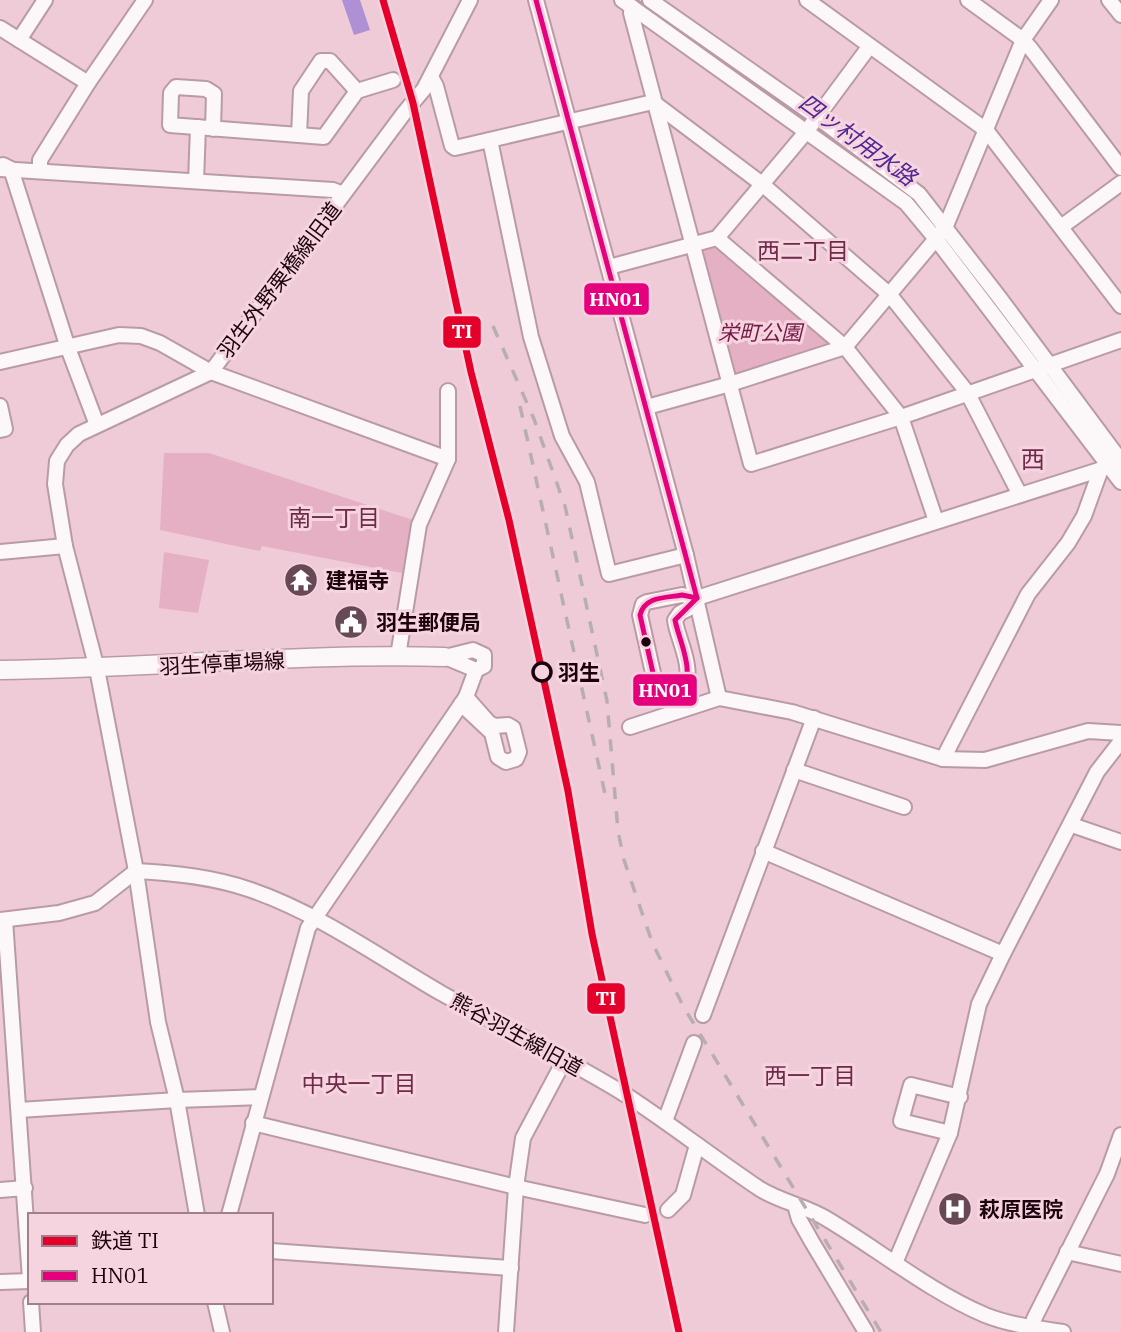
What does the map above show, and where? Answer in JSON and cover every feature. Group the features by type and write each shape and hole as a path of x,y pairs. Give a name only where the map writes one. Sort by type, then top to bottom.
{"main road":[{"name":"羽生停車場線","path":"0,670 444,656"}],"street":[{"path":"19,40 45,0"},
{"path":"40,170 40,160 88,83 145,0"},
{"name":"羽生外野栗橋線旧道","path":"97,669 65,546 55,484 57,461 67,445 79,434 211,372 419,96 470,0"},
{"path":"536,0 686,555 719,698"},
{"path":"650,0 811,125"},
{"path":"807,0 986,130 1121,306"},
{"path":"968,0 1023,40 1121,169"},
{"path":"647,407 845,347 941,234 1023,40 1051,0"},
{"path":"1109,0 1121,15"},
{"path":"627,3 919,194 941,234 1113,465 1121,482"},
{"path":"627,3 751,464 901,417 1121,340"},
{"path":"0,28 88,83"},
{"path":"609,267 717,238 811,125 869,47"},
{"path":"299,135 301,91 321,61 330,61 357,91"},
{"path":"431,77 436,86 452,146 455,148 653,102 762,184 890,295 967,392 1020,495"},
{"path":"213,129 214,94 206,89 176,87 171,93 170,125 213,129 324,137 357,91 393,80"},
{"path":"196,181 198,127"},
{"path":"490,140 531,337 562,436 587,482 609,574 686,555"},
{"path":"97,425 4,167 333,190 343,194"},
{"path":"1060,227 1121,183"},
{"path":"717,238 845,347 901,417 936,521"},
{"path":"0,362 119,335 141,336 160,342 211,372 447,459"},
{"path":"398,656 419,525 447,459 448,391"},
{"path":"0,406 5,429 0,430"},
{"path":"697,598 688,610 676,617 674,624 683,650 687,669 686,681 680,688 673,690 659,688 655,682 641,608 643,604 654,599 682,595 697,598 1113,465"},
{"path":"943,760 1028,594 1068,544 1113,465"},
{"path":"0,552 65,546"},
{"path":"230,1213 308,928 464,700 476,670 485,663 484,655 478,651 444,656"},
{"path":"97,669 136,871 158,1022 177,1100 197,1213"},
{"path":"629,727 719,698 814,718 943,760 985,760 1088,731 1121,733"},
{"path":"464,700 492,724 513,728 519,752 516,759 506,762 498,757 492,733 464,700"},
{"path":"702,1015 814,718"},
{"path":"895,1263 950,1133 979,1004 1097,772 1121,741"},
{"path":"794,770 904,807"},
{"path":"1072,825 1121,842"},
{"path":"764,851 1003,954"},
{"path":"28,1249 3,920 59,913 95,903 136,871"},
{"name":"熊谷羽生線旧道","path":"136,871 179,874 248,889 315,919 443,994 565,1059 665,1121 762,1190 829,1220 958,1301 986,1315 1063,1332"},
{"path":"665,1121 694,1043"},
{"path":"506,1332 516,1187 523,1138 565,1059"},
{"path":"950,1133 901,1121 911,1085 960,1097"},
{"path":"19,1110 261,1097"},
{"path":"253,1123 516,1187 645,1215"},
{"path":"1032,1327 1067,1252 1114,1175 1121,1135"},
{"path":"668,1210 683,1195 697,1144"},
{"path":"0,1190 24,1188"},
{"path":"795,1205 799,1219 866,1332"},
{"path":"273,1251 511,1268"},
{"path":"1067,1252 1121,1264"},
{"path":"0,1282 28,1280"},
{"path":"31,1304 33,1332"},
{"path":"215,1304 222,1332"}],"green space":[{"name":"栄町公園","path":"715,243 836,346 734,380 699,249"},
{"path":"164,453 209,453 416,521 407,574 262,546 260,551 160,530"},
{"path":"164,552 209,560 198,613 159,608"}],"shaded area":[{"path":"342,0 360,0 370,30 354,35"}],"waterway":[{"name":"四ッ村用水路","path":"636,0 808,123"},
{"name":"四ッ村用水路","path":"814,128 898,189"},
{"name":"四ッ村用水路","path":"910,198 935,226"},
{"name":"四ッ村用水路","path":"944,238 967,268"}],"railway":[{"path":"493,326 534,419 565,506 607,701 618,831 624,860 652,942 683,1006 881,1332"},
{"path":"520,406 607,803"}],"rail line":[{"name":"TI","path":"383,0 413,103 471,372 509,520 568,791 592,934 679,1332"}],"transit line":[{"name":"HN01","path":"536,0 697,598"},
{"name":"HN01","path":"682,595 697,598 675,620 687,664 687,674 684,683 677,688 664,690 655,682 640,615 651,601 682,595"}],"place":[{"name":"建福寺","path":"301,580"},
{"name":"羽生郵便局","path":"351,622"},
{"name":"羽生","path":"542,672"},
{"name":"萩原医院","path":"955,1209"}],"district":[{"name":"西二丁目","path":"803,250"},
{"name":"西","path":"1033,459"},
{"name":"南一丁目","path":"334,517"},
{"name":"西一丁目","path":"810,1075"},
{"name":"中央一丁目","path":"359,1083"}]}
